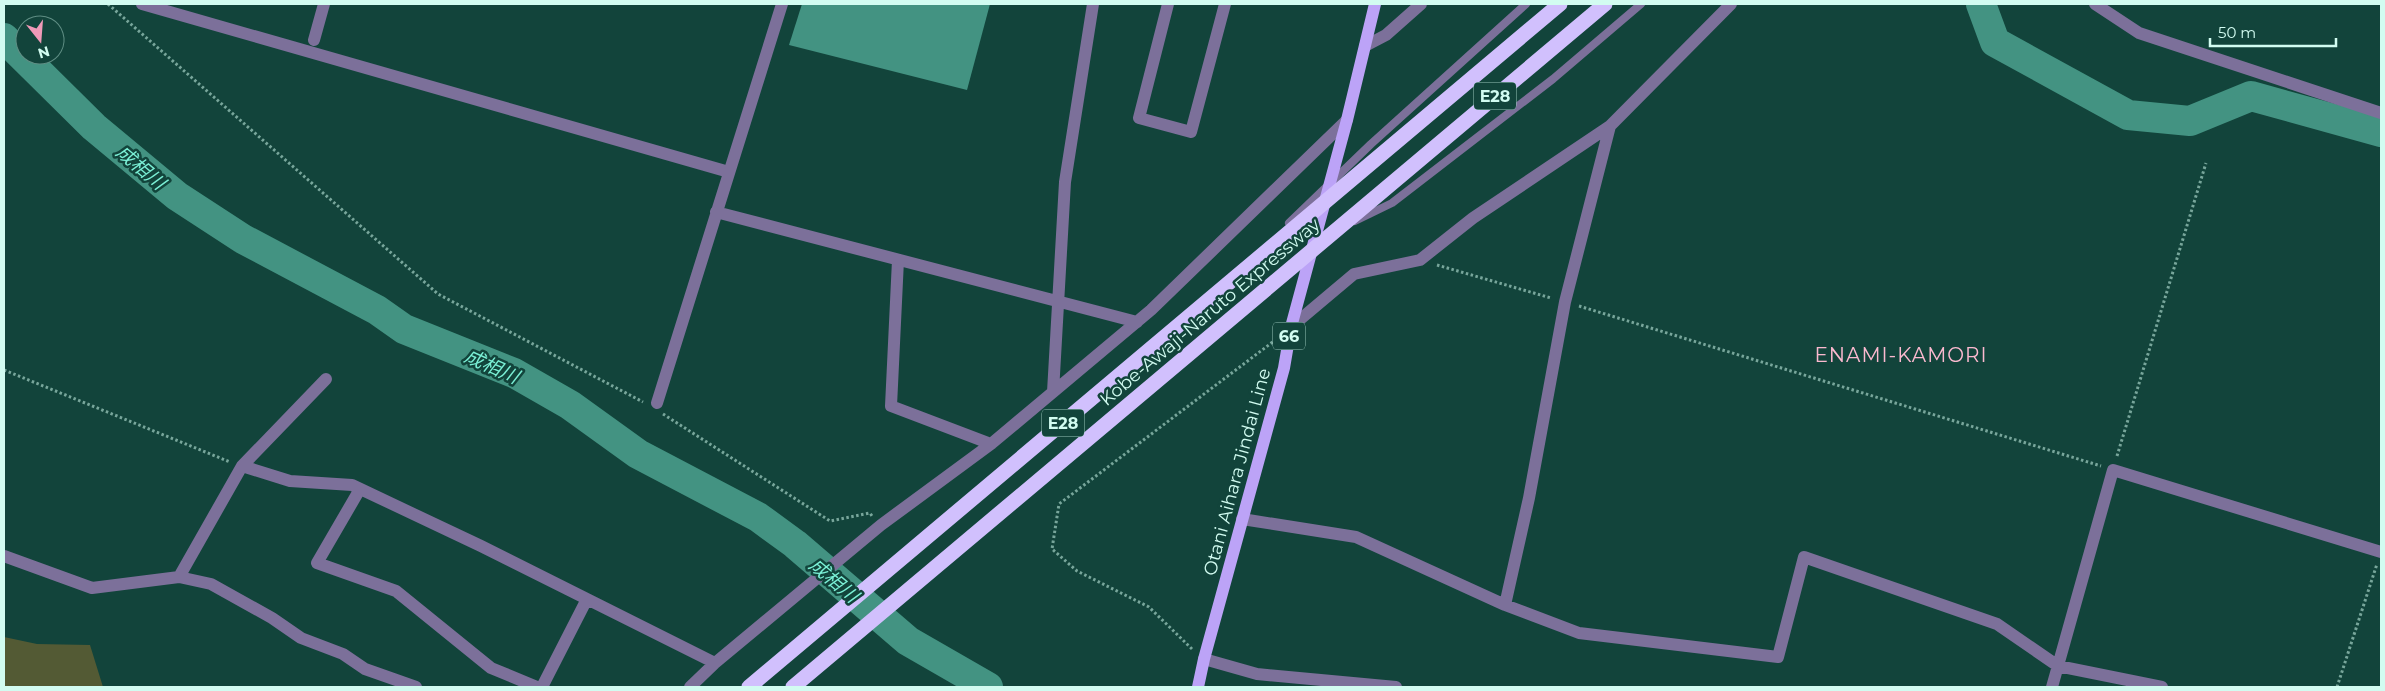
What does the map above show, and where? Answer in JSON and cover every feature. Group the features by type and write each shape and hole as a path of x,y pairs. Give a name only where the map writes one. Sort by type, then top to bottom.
{"highway":[{"name":"Kobe-Awaji-Naruto Expressway","path":"749,687 1560,4"},
{"name":"Kobe-Awaji-Naruto Expressway","path":"793,687 1605,4"}],"main road":[{"name":"Otani Aihara Jindai Line","path":"1198,687 1284,368 1291,327 1347,120 1374,4"}],"street":[{"path":"142,4 729,172"},
{"path":"314,40 324,4"},
{"path":"654,406 782,4"},
{"path":"1053,392 1065,182 1093,4"},
{"path":"1168,4 1139,118 1192,132 1225,4"},
{"path":"1365,46 1386,35 1421,4"},
{"path":"1291,327 1354,274 1420,260 1473,218 1610,126 1732,4"},
{"path":"2095,4 2139,33 2381,113"},
{"path":"690,687 714,663 880,525 991,444 1137,322 1257,210 1347,120"},
{"path":"1505,604 1529,498 1565,302 1610,126"},
{"path":"716,212 1137,322"},
{"path":"898,260 891,406 991,444"},
{"path":"179,577 242,466 326,379"},
{"path":"242,466 290,481 352,485 714,663"},
{"path":"2052,687 2113,470 2381,552"},
{"path":"360,489 318,563 396,591 491,668 537,687"},
{"path":"1242,519 1356,537 1505,604 1579,633 1778,657 1804,557 1997,624 2058,666 2162,687"},
{"path":"4,556 92,588 179,577 211,584 272,618 301,638 344,654 365,669 416,687"},
{"path":"542,687 587,599"},
{"path":"1203,663 1257,674 1396,687"}],"lane":[{"path":"1231,280 1371,144 1526,4"},
{"path":"1338,229 1392,203 1553,79 1641,4"}],"path":[{"path":"108,4 438,294 654,406 830,521 870,513 880,525"},
{"path":"1420,260 1565,302 2113,470 2206,163"},
{"path":"1203,663 1149,607 1077,571 1052,549 1060,504 1291,327"},
{"path":"4,370 242,466"},
{"path":"2337,687 2381,552"}],"shaded area":[{"path":"802,4 990,4 967,90 789,45"},
{"path":"4,637 37,644 90,645 103,687 4,687"}],"waterway":[{"path":"1981,4 1995,42 2128,115 2190,121 2251,96 2381,132"},
{"name":"成相川","path":"4,38 94,127 177,196 243,239 377,310 404,329 514,373 570,405 638,454 758,517 795,544 908,641 988,687"}],"district":[{"name":"ENAMI-KAMORI","path":"1901,355"}]}
